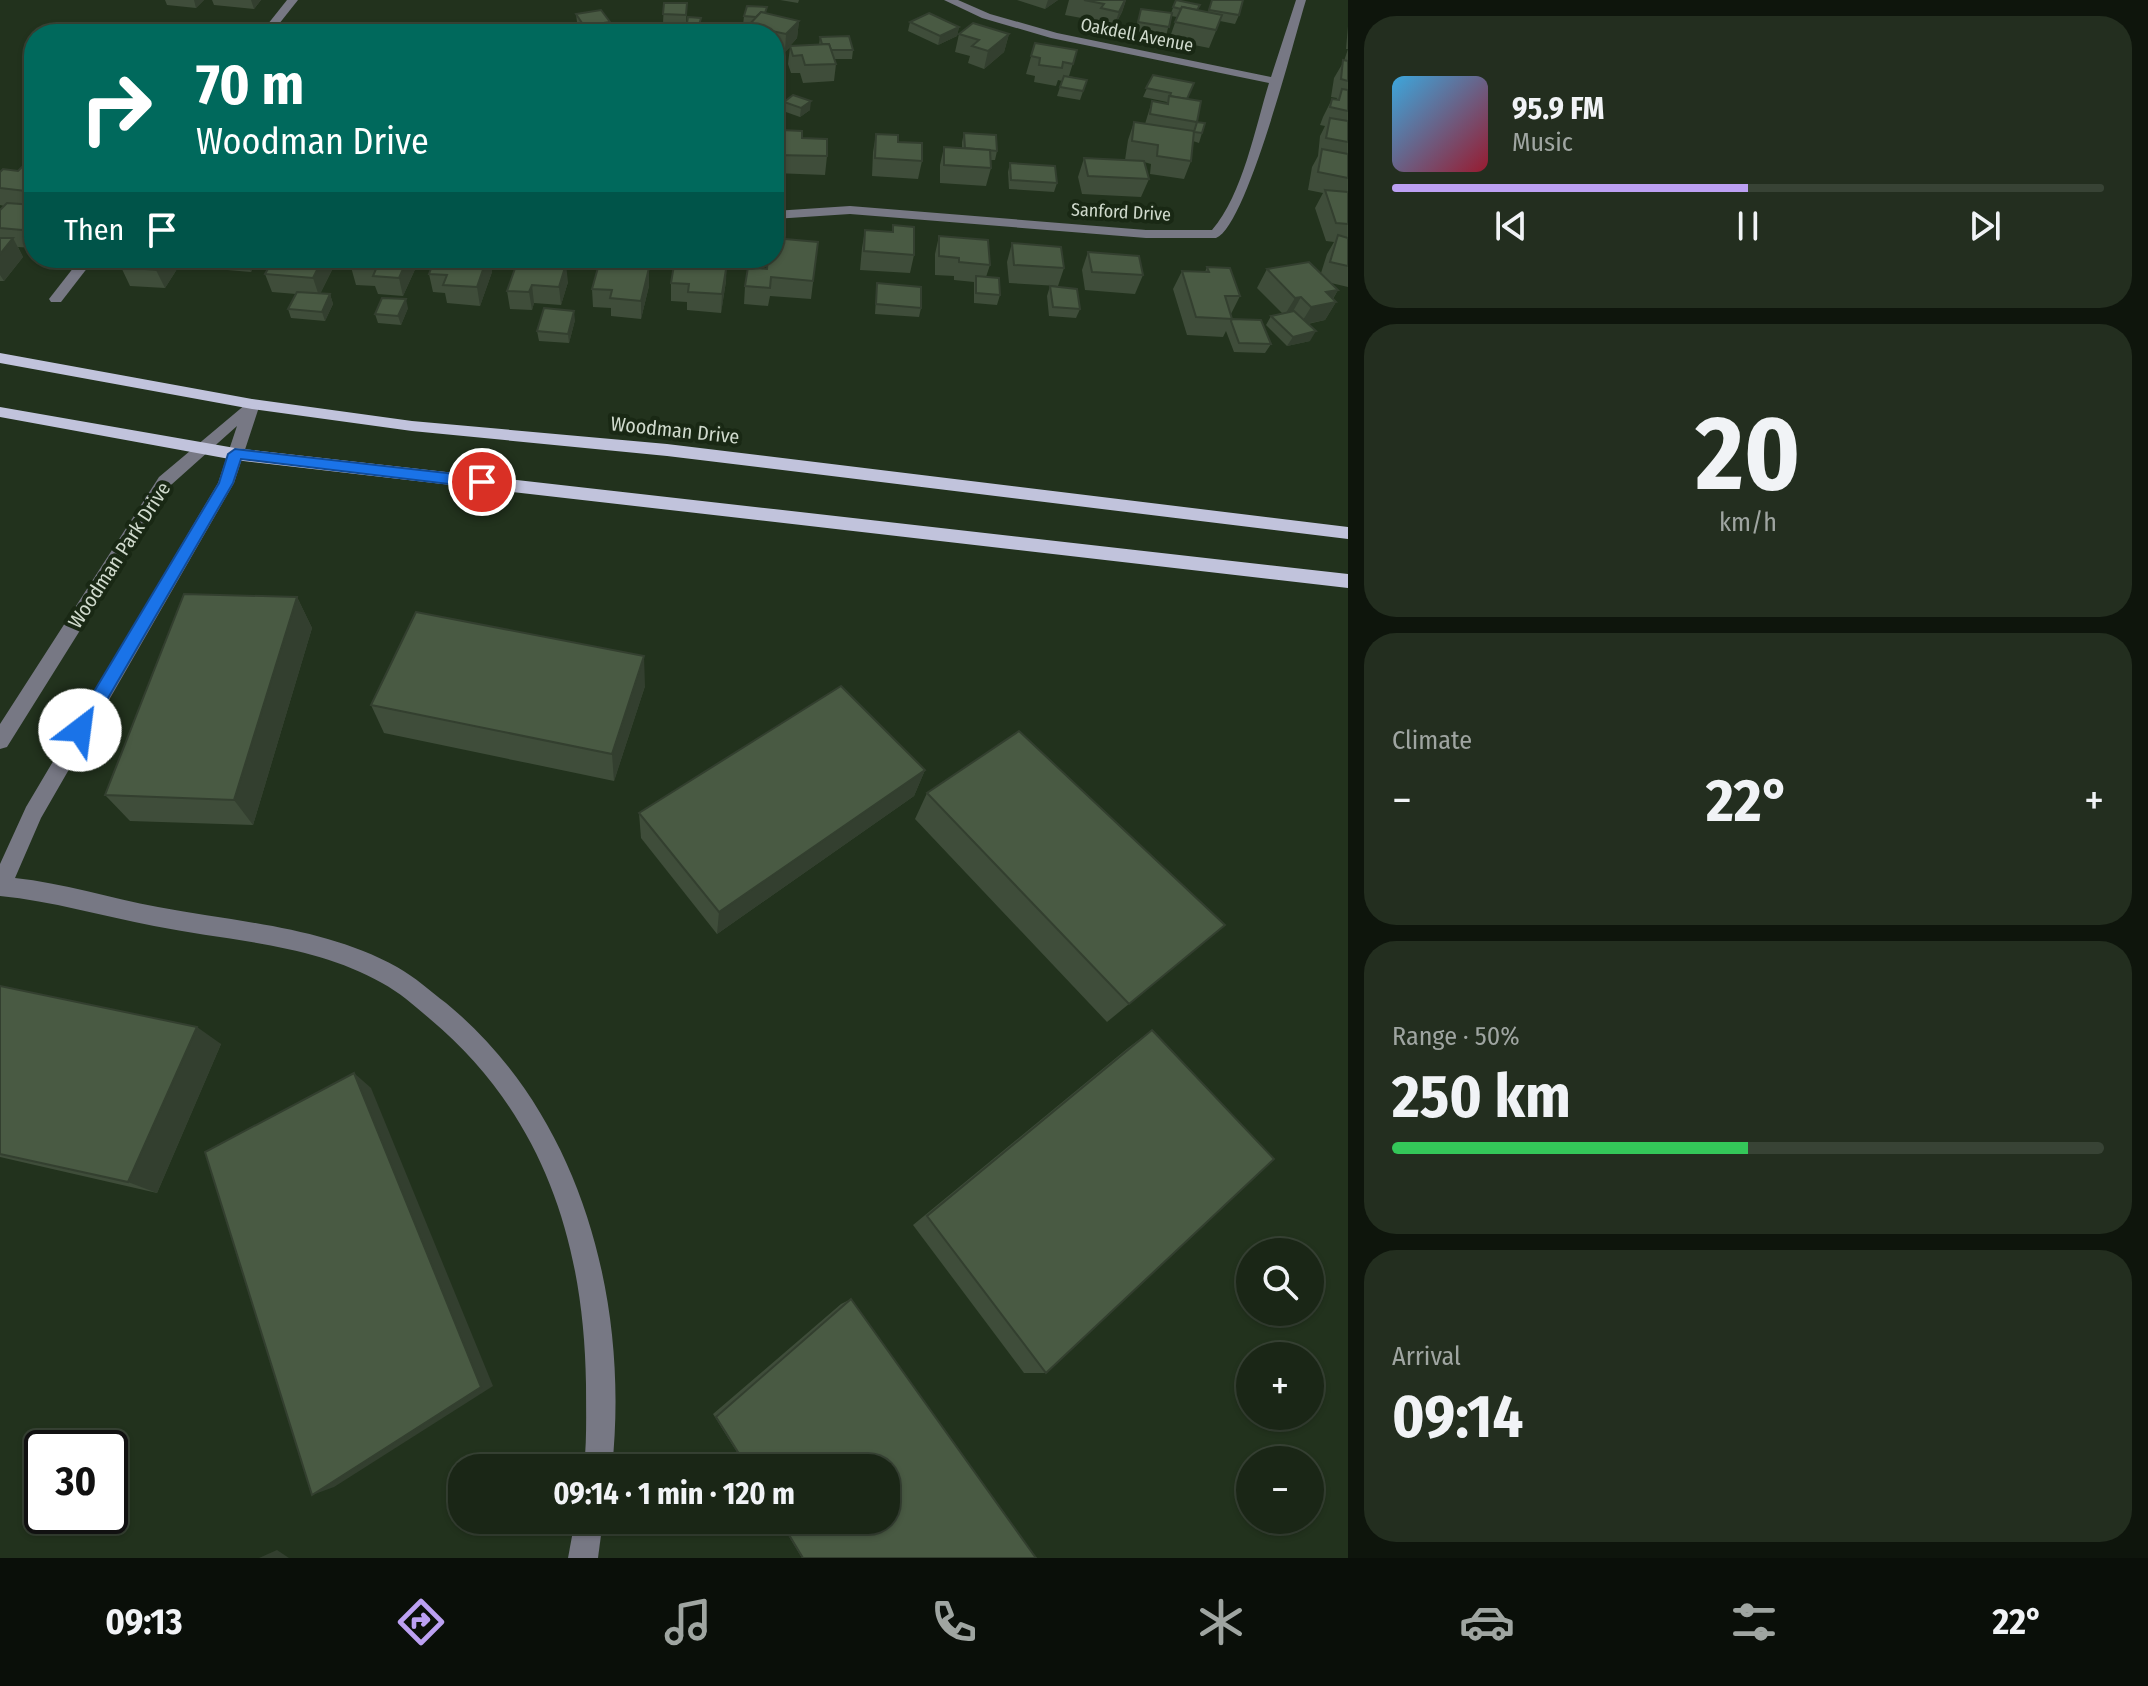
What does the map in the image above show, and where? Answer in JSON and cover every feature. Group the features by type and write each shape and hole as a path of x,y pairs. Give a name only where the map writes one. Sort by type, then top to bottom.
{"main road":[{"name":"Woodman Drive","path":"0,358 252,404 412,426 667,450 1348,533"},
{"path":"0,412 235,454 1348,581"}],"street":[{"path":"273,24 293,0"},
{"name":"Oakdell Avenue","path":"949,0 986,16 1055,36 1275,81"},
{"name":"Sanford Drive","path":"784,214 850,210 1146,234 1216,234 1226,222 1240,194 1301,0"},
{"path":"56,299 80,268"},
{"path":"252,404 226,483 33,813 1,886 57,892 107,907 333,951 389,975 454,1021 498,1066 547,1142 573,1207 592,1283 601,1368 598,1454"},
{"name":"Woodman Park Drive","path":"0,741 165,481 252,404"},
{"path":"583,1558 587,1534"}],"building":[{"path":"1084,0 1125,0 1119,12 1101,8 1104,4"},
{"path":"1176,0 1200,5 1197,10 1181,9 1173,7"},
{"path":"1212,0 1243,0 1239,15 1209,10"},
{"path":"664,3 687,3 686,15 663,14"},
{"path":"747,6 767,7 765,13 761,12 756,17 744,16"},
{"path":"1182,7 1222,15 1216,30 1175,22"},
{"path":"1141,9 1172,13 1169,27 1138,22"},
{"path":"601,10 610,22 583,24 576,14"},
{"path":"761,12 799,21 786,34 784,24 750,24"},
{"path":"929,13 959,27 940,36 910,22"},
{"path":"688,17 701,18 699,24 687,24"},
{"path":"973,23 1009,34 988,51 972,46 979,40 959,34"},
{"path":"849,36 853,50 831,50 829,44 822,44 820,37"},
{"path":"1035,43 1077,50 1073,64 1063,62 1062,68 1039,65 1040,58 1031,56"},
{"path":"829,44 836,64 805,65 802,55 793,56 790,46"},
{"path":"1343,60 1348,61 1348,81 1341,79"},
{"path":"1153,75 1194,83 1187,99 1170,96 1171,93 1146,88"},
{"path":"1064,76 1087,80 1083,91 1060,87"},
{"path":"1342,89 1348,90 1348,111 1330,107 1332,99 1339,100"},
{"path":"793,95 811,101 801,108 784,102"},
{"path":"1169,96 1201,101 1197,122 1150,114 1152,101 1168,104"},
{"path":"1330,118 1348,121 1348,142 1326,138"},
{"path":"1134,122 1194,131 1191,161 1157,156 1158,145 1132,141"},
{"path":"1197,122 1205,123 1202,133 1194,132"},
{"path":"784,130 802,131 802,138 827,139 827,156 784,155"},
{"path":"964,133 996,135 997,151 965,148"},
{"path":"876,134 898,135 898,142 922,143 922,161 875,158"},
{"path":"944,147 990,150 991,168 944,165"},
{"path":"1322,149 1348,154 1348,178 1318,172"},
{"path":"1084,158 1144,161 1149,179 1088,176"},
{"path":"1010,163 1055,166 1057,183 1011,180"},
{"path":"24,165 24,191 0,188 0,172 3,169 18,171"},
{"path":"1325,190 1348,192 1348,224 1336,223"},
{"path":"7,203 24,204 22,230 0,228 0,210"},
{"path":"893,225 914,227 914,255 864,251 865,230 893,232"},
{"path":"1338,235 1348,238 1348,266 1330,262"},
{"path":"939,236 988,240 990,265 959,262 959,258 939,256"},
{"path":"0,238 13,238 0,254"},
{"path":"784,239 818,242 813,281 771,277 770,288 745,286 748,268 784,268"},
{"path":"1012,243 1061,247 1064,268 1014,265"},
{"path":"1088,252 1139,256 1143,275 1092,272"},
{"path":"1309,262 1338,290 1326,292 1336,302 1311,307 1301,297 1295,298 1267,269"},
{"path":"1207,267 1230,268 1240,296 1225,296 1232,319 1196,317 1182,271 1209,272"},
{"path":"268,268 318,268 313,278 265,274"},
{"path":"364,268 404,268 399,278 373,276 376,269"},
{"path":"431,268 484,268 477,287 443,285 447,275 429,274"},
{"path":"515,268 565,268 559,287 532,285 529,292 507,291"},
{"path":"598,268 649,268 641,301 610,298 612,290 592,289"},
{"path":"674,268 726,268 722,294 688,292 689,284 671,283"},
{"path":"976,276 999,278 1000,295 976,293"},
{"path":"877,283 921,287 921,308 876,304"},
{"path":"1050,286 1077,289 1080,309 1053,307"},
{"path":"297,292 330,294 322,312 288,309"},
{"path":"382,298 406,299 398,316 375,314"},
{"path":"544,308 574,311 568,334 537,331"},
{"path":"1294,311 1316,331 1293,337 1271,316"},
{"path":"1232,319 1261,320 1271,344 1239,343"},
{"path":"184,594 297,597 234,800 105,795"},
{"path":"416,612 644,656 612,754 371,705"},
{"path":"841,686 925,770 719,912 639,813"},
{"path":"1019,731 1225,925 1129,1004 927,793"},
{"path":"0,986 197,1027 128,1182 0,1154"},
{"path":"1152,1030 1274,1159 1046,1373 927,1216"},
{"path":"354,1073 481,1387 312,1495 205,1152"},
{"path":"851,1299 1036,1558 803,1558 788,1534 900,1534 900,1454 739,1454 716,1417"}],"route":[{"path":"80,730 226,483 235,454 482,482"}]}
